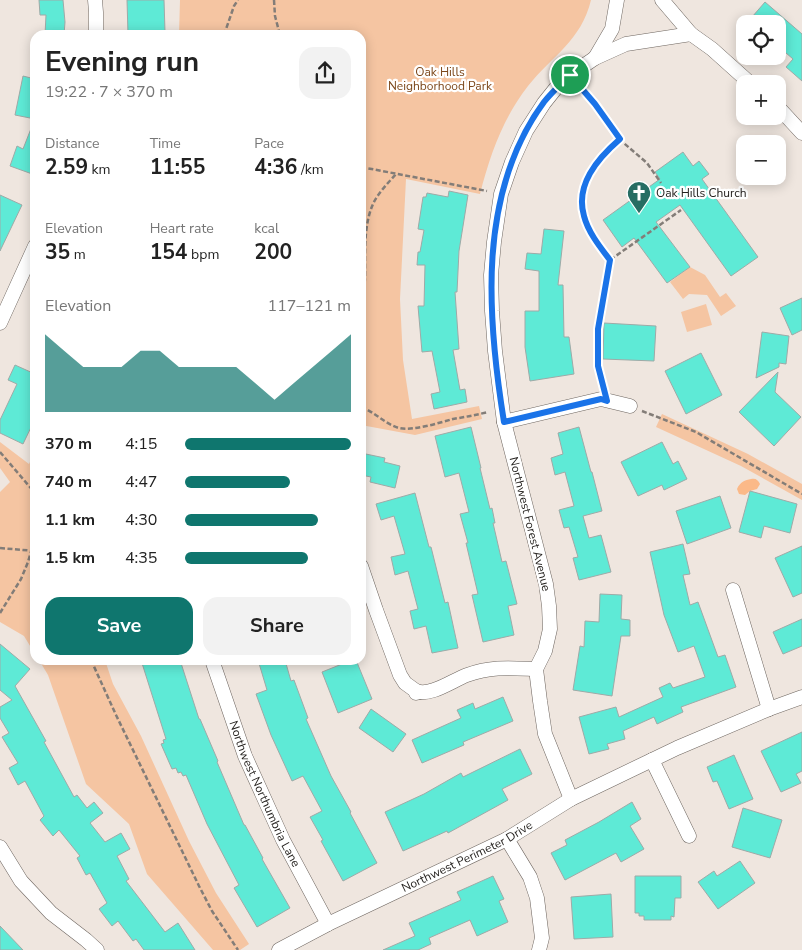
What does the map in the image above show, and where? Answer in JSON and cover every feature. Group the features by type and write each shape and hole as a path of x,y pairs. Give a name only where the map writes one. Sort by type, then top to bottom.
{"street":[{"path":"95,0 96,30"},
{"name":"Northwest Forest Avenue","path":"596,58 612,29 617,0"},
{"path":"662,0 691,34 712,49 741,75"},
{"name":"Northwest Forest Avenue","path":"536,669 545,651 550,628 549,606 546,584 503,416 495,351 491,275 501,194 512,162 526,131 544,103 570,75 596,58 626,44 691,34"},
{"path":"786,116 802,133"},
{"path":"0,323 30,257"},
{"path":"503,416 601,399 630,406"},
{"path":"366,581 400,675 405,683 416,692 428,692 483,670 498,668 536,669 545,734 571,799"},
{"path":"733,590 769,709"},
{"name":"Northwest Northumbria Lane","path":"214,665 245,756 283,840 328,924"},
{"name":"Northwest Perimeter Drive","path":"279,950 328,924 507,839 571,799 677,748 802,697"},
{"path":"652,760 689,836"},
{"path":"507,839 530,877 537,898 542,938 539,950"},
{"path":"0,848 21,881 50,913 97,950"}],"path":[{"path":"226,30 238,0"},
{"path":"274,0 279,30"},
{"path":"570,75 595,104 620,139 647,163 661,183"},
{"path":"607,401 598,366 598,329 610,260 584,217 581,199 585,183 593,167 620,139"},
{"path":"366,168 501,194"},
{"path":"366,238 368,218 373,203 397,173"},
{"path":"610,260 681,210"},
{"path":"630,406 696,432 802,494"},
{"path":"366,409 392,425 402,428 426,426 465,417 503,416"},
{"path":"0,452 30,487"},
{"path":"0,548 30,551"},
{"path":"0,613 21,579 30,555"},
{"path":"93,665 199,886 212,911 238,950"}],"green space":[{"name":"Oak Hills Neighborhood Park","path":"180,0 591,0 586,14 573,37 537,75 511,111 498,137 480,194 406,179 400,299 403,360 412,419 479,406 482,419 415,435 366,426 366,30 179,30"},
{"path":"690,267 705,275 720,297 726,293 736,306 721,316 707,295 689,294 683,299 670,282"},
{"path":"706,304 712,325 687,332 681,312"},
{"path":"662,414 748,454 802,484 802,500 741,466 656,427"},
{"path":"0,442 29,464 30,462 30,646 24,636 0,622 0,492 10,482 0,468"},
{"path":"42,665 107,665 113,684 141,736 189,841 216,893 249,944 240,950 213,950 147,874 129,824 86,784 48,675"}],"shaded area":[{"path":"751,479 758,480 760,484 757,489 745,495 739,494 737,489 740,485"}],"building":[{"path":"39,0 63,0 64,30 45,30 46,15 40,15"},
{"path":"127,0 164,0 165,30 128,30"},
{"path":"765,2 780,15 754,15"},
{"path":"786,20 802,34 802,81 786,67 793,59 786,53"},
{"path":"23,76 30,78 30,118 15,115"},
{"path":"30,131 30,173 10,166 17,146 23,149"},
{"name":"Oak Hills Church","path":"683,152 693,166 699,161 709,174 702,179 758,257 731,276 680,205 656,222 690,267 667,283 634,238 622,247 603,220 660,179 655,172"},
{"path":"449,191 468,195 459,251 457,292 455,292 459,349 453,350 460,390 465,389 467,402 434,409 431,394 440,392 432,351 422,352 418,306 424,306 425,265 417,265 418,252 420,252 424,230 418,229 423,197 426,197 427,193 448,197"},
{"path":"0,195 22,205 0,251"},
{"path":"544,229 564,231 558,285 563,285 564,337 569,337 574,374 530,381 525,347 525,311 539,311 539,271 525,269 527,253 541,254"},
{"path":"802,298 802,330 792,335 780,308"},
{"path":"604,323 656,326 654,361 603,359"},
{"path":"762,332 789,336 786,364 779,363 779,367 756,378"},
{"path":"701,353 722,395 686,414 665,371"},
{"path":"15,365 30,372 30,429 23,444 0,433 0,420 17,384 8,380"},
{"path":"778,372 775,392 801,417 774,446 739,412"},
{"path":"471,427 490,509 492,508 495,523 493,523 502,562 506,561 517,604 508,606 514,635 483,642 472,595 478,594 460,514 469,512 459,473 445,477 435,436"},
{"path":"579,427 602,511 583,516 589,538 601,535 611,572 579,580 573,558 578,557 569,527 564,528 559,510 574,506 565,472 555,475 551,458 563,454 558,433"},
{"path":"662,442 673,464 678,461 687,479 664,490 662,485 638,496 621,462"},
{"path":"366,454 385,458 384,462 400,466 395,488 370,482 371,477 366,476"},
{"path":"750,491 797,504 790,533 764,526 761,538 739,532"},
{"path":"415,493 445,603 448,602 458,648 432,653 426,626 414,629 410,611 418,609 408,571 395,575 391,557 405,554 394,516 381,520 376,504"},
{"path":"720,496 731,528 687,544 676,511"},
{"path":"683,544 690,574 683,575 690,605 698,602 718,657 725,655 736,687 681,707 683,712 657,724 654,717 623,731 625,739 607,744 609,749 589,754 579,717 616,707 619,717 663,697 659,688 670,683 673,688 705,677 694,646 678,652 664,615 650,552"},
{"path":"802,546 802,593 793,597 775,558"},
{"path":"600,594 622,595 621,619 630,620 630,636 621,636 612,696 573,690 580,646 584,647 585,621 599,622"},
{"path":"802,619 802,646 783,654 773,632"},
{"path":"0,644 30,669 15,686 46,741 44,742 74,797 77,795 87,808 94,802 103,813 90,823 105,842 121,833 130,849 117,856 129,879 126,881 165,932 178,923 195,950 144,950 136,939 133,941 118,921 112,926 99,909 107,903 90,873 86,875 77,858 80,856 59,830 53,836 40,820 44,816 25,781 18,785 9,768 18,763 2,737 9,733 0,718 0,707 12,700 0,690"},
{"path":"143,665 182,665 199,719 244,825 290,908 257,927 234,888 239,885 207,824 186,775 183,776 181,772 178,773 176,768 172,769 161,744 166,739"},
{"path":"260,665 286,665 291,681 294,680 308,718 306,719 331,776 377,863 343,881 310,817 322,811 303,776 292,781 271,735 256,694 267,690"},
{"path":"340,665 358,665 372,699 338,713 322,672"},
{"path":"503,697 513,721 463,742 464,745 422,763 412,740 461,718 457,710 473,703 475,709"},
{"path":"371,709 406,734 393,752 359,728"},
{"path":"802,732 802,771 796,774 801,783 781,792 761,751"},
{"path":"520,749 532,774 502,789 508,800 448,833 447,831 403,851 385,812 424,794 461,773 463,777"},
{"path":"734,755 753,799 729,809 717,781 713,782 707,767"},
{"path":"632,802 641,819 630,826 644,849 621,862 616,853 565,880 551,853 567,845 565,840"},
{"path":"743,808 782,820 770,858 732,847"},
{"path":"740,861 755,883 718,909 698,882 714,871 717,876"},
{"path":"493,876 504,899 499,901 508,922 477,936 470,920 429,938 431,944 418,950 383,950 415,936 409,923 461,900 457,892"},
{"path":"635,876 681,876 681,898 675,898 674,917 671,916 671,920 644,920 644,916 639,916 639,913 635,913"},
{"path":"611,894 613,937 574,939 571,897"},
{"path":"0,926 23,950 0,950"}],"place":[{"name":"Oak Hills Church","path":"639,214"}],"route":[{"path":"570,75 595,104 620,139 593,167 585,183 581,199 584,217 610,260 598,329 598,366 607,401 601,399 504,422 495,351 491,275 501,194 512,162 526,131 544,103 570,75"}]}
